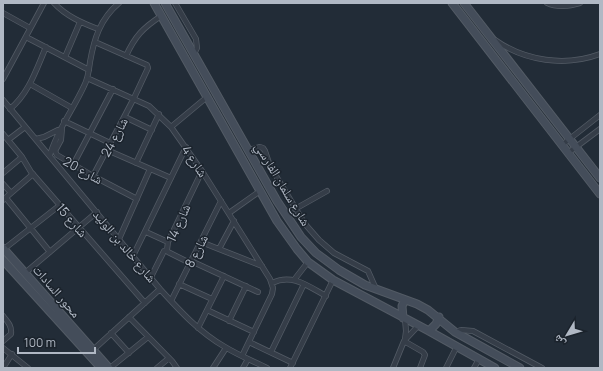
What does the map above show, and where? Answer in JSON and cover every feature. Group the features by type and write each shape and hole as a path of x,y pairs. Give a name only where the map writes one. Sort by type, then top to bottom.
{"street":[{"path":"3,79 44,3"},
{"path":"54,3 68,15 80,22 98,29"},
{"path":"50,155 54,142 84,86 98,29 104,18 119,3"},
{"name":"شارع سلمان الفارسي","path":"154,3 286,235 308,262 333,280 495,368"},
{"name":"شارع سلمان الفارسي","path":"164,3 288,219 316,253 339,270 376,289 423,307 439,317 456,332 520,368"},
{"path":"175,3 196,39 197,45 194,54"},
{"path":"452,3 600,194"},
{"path":"464,3 492,37 600,178"},
{"path":"546,3 559,6 570,6 580,3"},
{"path":"3,13 30,28"},
{"path":"94,42 126,56 137,36 144,27 161,16"},
{"path":"65,57 80,22"},
{"path":"26,37 89,70"},
{"path":"492,37 501,44 522,54 544,60 567,61 588,58 600,54"},
{"path":"10,109 25,94 46,48"},
{"name":"شارع 24","path":"93,176 125,117 148,68 147,65 126,56"},
{"name":"شارع 4","path":"87,78 149,106 171,126 202,171 271,281"},
{"path":"30,84 72,108"},
{"path":"73,166 113,89"},
{"path":"171,126 207,97"},
{"name":"شارع خالد بن الوليد","path":"3,100 171,301 198,328 226,348 267,368"},
{"path":"136,163 159,114"},
{"path":"562,145 600,115"},
{"path":"125,117 152,130"},
{"path":"36,139 48,135 62,126 90,134 110,143"},
{"name":"شارع 20","path":"62,126 61,140 56,152 57,155 73,166 137,199"},
{"path":"8,140 25,127"},
{"path":"568,153 600,128"},
{"name":"شارع 15","path":"3,134 22,157 33,174 144,303"},
{"path":"133,256 186,147"},
{"path":"249,150 260,147 263,148 270,166 295,209 310,230 334,253 368,271 376,289"},
{"path":"107,150 171,178"},
{"path":"3,173 22,157"},
{"path":"119,239 150,169"},
{"name":"شارع 14","path":"202,171 168,242 167,250 168,252 258,292"},
{"path":"33,174 4,199 31,228 50,252"},
{"path":"3,184 11,193"},
{"path":"229,213 260,191"},
{"path":"295,209 327,191"},
{"name":"شارع 8","path":"171,301 221,201"},
{"path":"4,248 60,205"},
{"path":"25,273 97,212"},
{"path":"218,249 234,221"},
{"path":"146,232 168,242"},
{"path":"201,242 262,266"},
{"name":"محور السادات","path":"4,248 16,268 42,301 102,368"},
{"path":"151,277 164,251 167,250"},
{"name":"محور السادات","path":"3,260 25,273 110,368"},
{"path":"294,280 308,262"},
{"path":"198,328 224,276"},
{"path":"242,356 272,294 271,281 287,278 304,284 326,296"},
{"path":"290,368 333,280"},
{"path":"179,284 212,299"},
{"path":"271,352 304,284"},
{"path":"229,321 246,286"},
{"path":"93,350 160,289"},
{"path":"393,368 404,341 406,331 402,306 405,300"},
{"path":"207,310 254,332"},
{"path":"3,316 12,330 11,334 3,341"},
{"path":"129,317 177,368"},
{"path":"429,331 436,324 439,317"},
{"path":"404,341 418,326"},
{"path":"456,332 467,330 473,331 542,368"},
{"path":"111,334 129,353"},
{"path":"110,368 148,337"},
{"path":"404,341 423,352 425,356 420,368"},
{"path":"249,342 293,363"},
{"path":"446,368 457,346"},
{"path":"3,348 28,368"},
{"path":"213,368 226,348"},
{"path":"3,368 12,354"},
{"path":"474,368 479,358"},
{"path":"243,368 248,359"},
{"path":"157,368 171,360"},
{"path":"171,360 183,368"}]}
